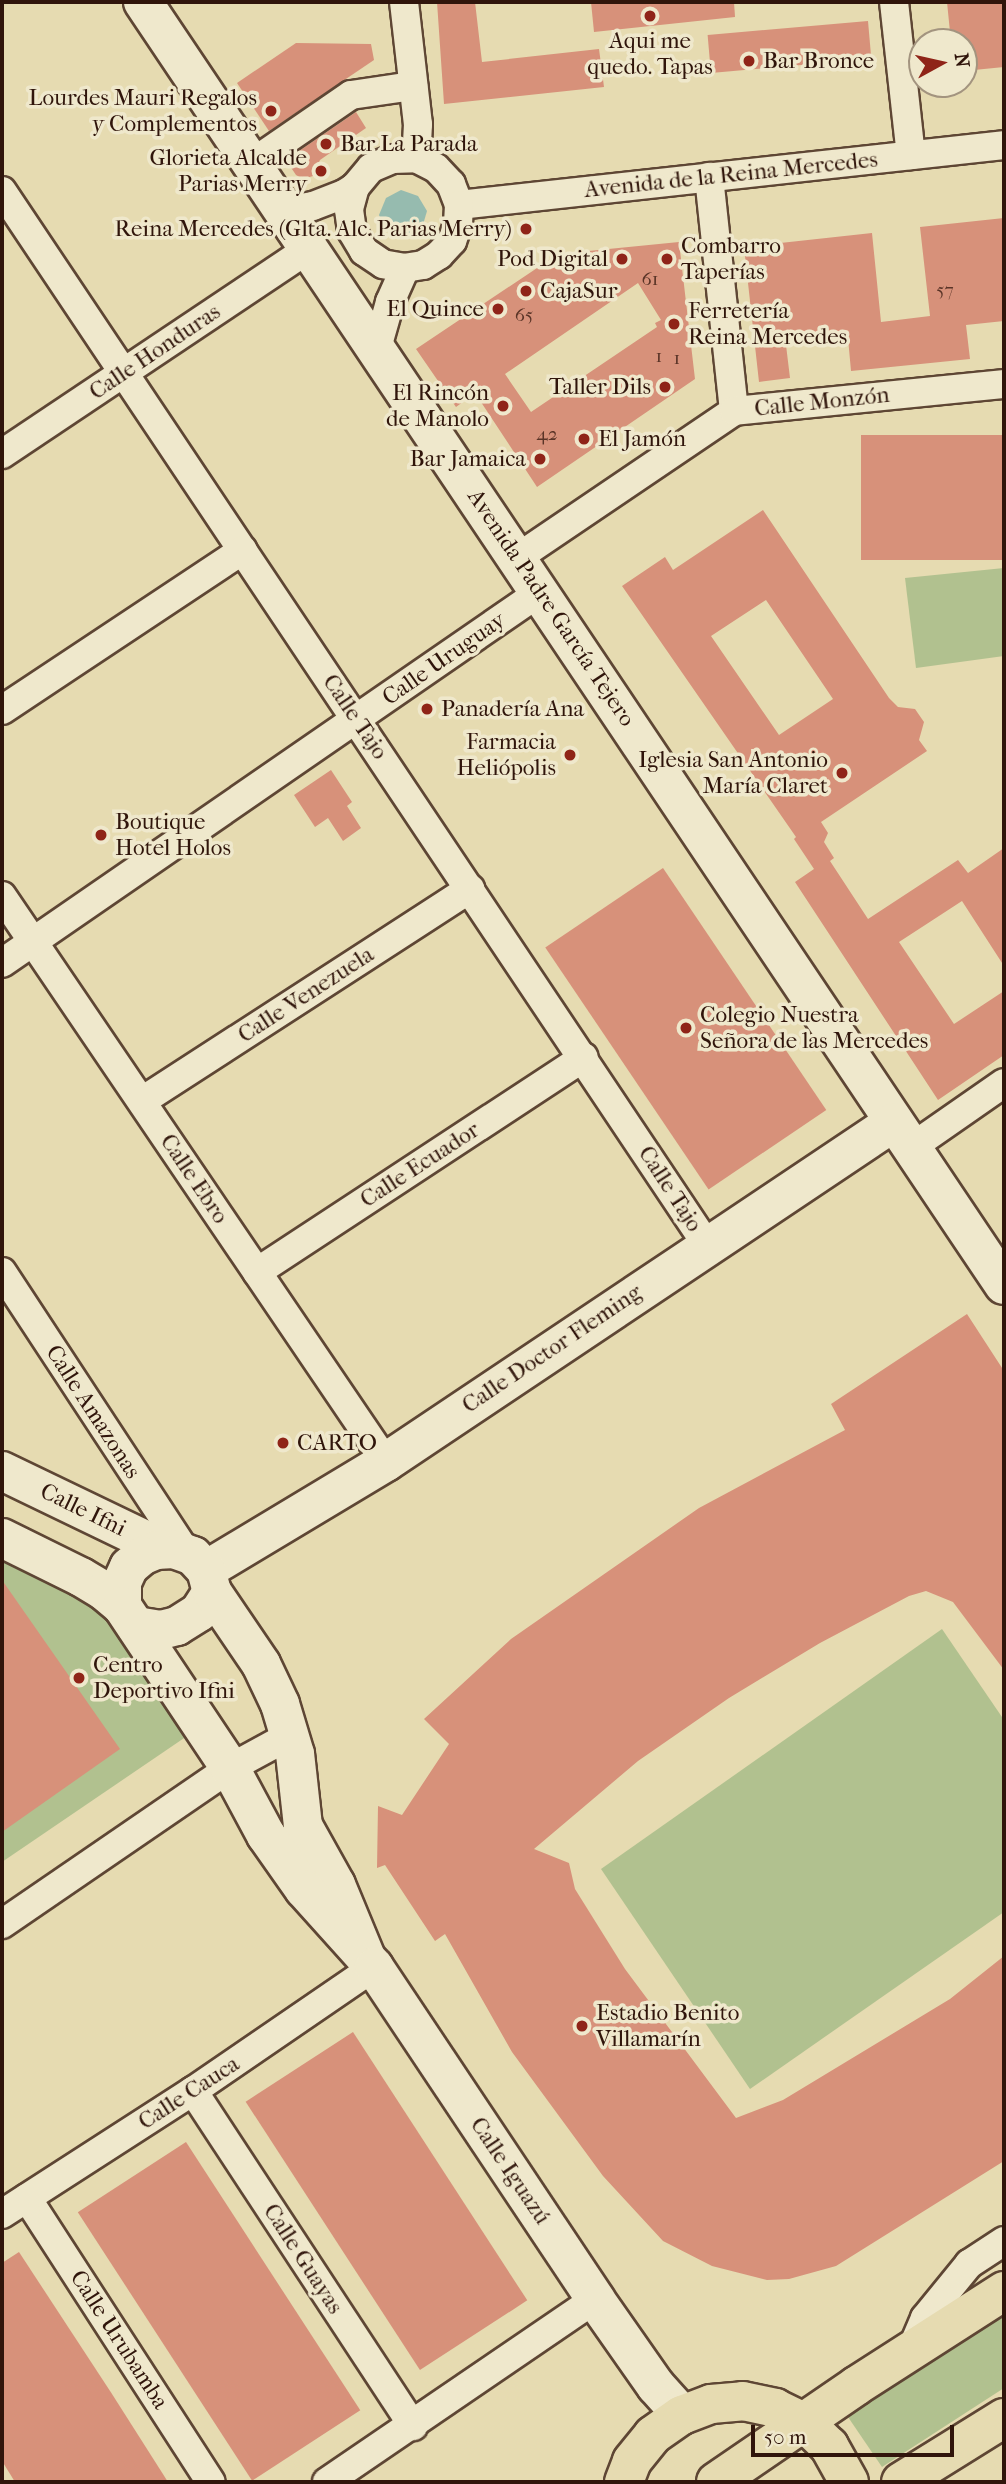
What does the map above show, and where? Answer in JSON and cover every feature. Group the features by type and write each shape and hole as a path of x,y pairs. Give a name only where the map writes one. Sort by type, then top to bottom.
{"main road":[{"path":"716,2482 1004,2291"},
{"path":"624,2482 632,2462 668,2425 711,2404 743,2402 775,2407 804,2422 830,2446 849,2482"},
{"path":"901,2482 1004,2418"}],"street":[{"name":"Avenida Padre García Tejero","path":"143,2 1004,1285"},
{"path":"404,2 418,124 416,158"},
{"path":"894,2 911,155"},
{"path":"252,163 351,94 413,86"},
{"name":"Avenida de la Reina Mercedes","path":"459,205 1004,145"},
{"path":"416,158 436,168 451,184 459,205 458,224 452,241 439,256 423,265 405,268 383,264 364,251 352,231 349,209 355,187 370,169 392,159 416,158"},
{"path":"709,177 734,411"},
{"path":"284,211 313,206 355,187"},
{"name":"Calle Tajo","path":"2,193 584,1057 707,1245"},
{"name":"Calle Honduras","path":"2,454 308,249"},
{"path":"377,348 390,302 405,268"},
{"name":"Calle Monzón","path":"517,558 734,411 1004,384"},
{"path":"2,710 243,550"},
{"name":"Calle Uruguay","path":"2,963 540,593"},
{"name":"Calle Venezuela","path":"142,1101 470,889"},
{"name":"Calle Ebro","path":"2,895 386,1462"},
{"name":"Calle Ecuador","path":"257,1272 584,1057"},
{"path":"903,1134 1004,1083"},
{"name":"Calle Doctor Fleming","path":"192,1565 386,1462 707,1245 903,1134"},
{"name":"Calle Amazonas","path":"2,1272 192,1565"},
{"name":"Calle Ifni","path":"2,1471 192,1565"},
{"path":"2,1538 80,1577 104,1591 129,1616 161,1630 177,1626 199,1612 192,1565 142,1556 129,1567 122,1582 129,1616"},
{"name":"Calle Iguazú","path":"192,1565 261,1664 280,1703 300,1781 303,1826 336,1885 370,1961"},
{"name":"Calle Iguazú","path":"129,1616 230,1768 266,1835 303,1889 370,1961 656,2386 668,2425"},
{"path":"2,1924 230,1768 289,1736"},
{"name":"Calle Cauca","path":"2,2214 193,2091 370,1961"},
{"name":"Calle Guayas","path":"193,2091 413,2426"},
{"name":"Calle Urubamba","path":"27,2198 211,2482"},
{"path":"911,2351 925,2318 969,2264 1004,2241"},
{"path":"327,2482 413,2426 595,2299"}],"green space":[{"path":"1004,568 1004,656 916,668 905,578"},
{"name":"Centro Deportivo Ifni","path":"2,1551 91,1596 193,1732 2,1862"},
{"name":"Estadio Benito Villamarín","path":"942,1629 1004,1720 1004,1912 750,2089 601,1869"},
{"path":"1004,2312 1004,2388 882,2467 848,2417"}],"water":[{"path":"401,190 418,196 427,211 422,228 413,236 402,238 386,231 379,215 386,198"}],"building":[{"path":"437,2 475,2 482,62 599,49 604,87 444,104"},
{"path":"591,2 734,2 735,17 594,32"},
{"path":"947,2 1004,2 1004,67 978,70 978,28 950,28"},
{"path":"868,21 871,59 711,73 708,35"},
{"path":"296,43 371,44 374,60 269,131 237,83"},
{"name":"Bar La Parada","path":"356,112 366,128 320,160 313,176 303,179 296,175 286,160"},
{"path":"1004,218 1004,321 966,325 970,359 851,371 848,338 786,345 790,378 759,382 744,247 872,233 881,322 930,316 920,227"},
{"path":"679,242 695,379 537,487 475,393 456,407 416,349 558,254","holes":["638,283 661,320 655,323 657,327 531,412 505,374"]},
{"path":"861,435 1004,435 1004,560 861,560"},
{"path":"763,510 889,698 898,707 915,709 924,722 919,740 927,751 821,822 828,833 824,842 834,858 830,861 868,919 958,860 968,873 1004,848 1004,966 962,901 899,942 954,1024 1004,991 1004,1055 938,1100 795,882 814,869 794,839 796,837 622,586 665,557 673,570","holes":["766,600 833,699 779,735 711,636"]},
{"path":"331,770 352,802 347,806 361,828 343,841 328,818 315,827 294,795"},
{"name":"Colegio Nuestra Señora de las Mercedes","path":"663,868 826,1110 709,1189 545,947"},
{"path":"967,1314 1004,1371 1004,1670 953,1602 926,1591 909,1596 820,1643 729,1698 638,1761 534,1849 569,1863 575,1889 625,1969 736,2118 783,2100 950,1999 1004,1956 1004,2161 836,2266 789,2279 767,2280 712,2266 663,2241 603,2176 512,2052 445,1934 435,1941 385,1865 377,1868 378,1806 402,1815 449,1744 424,1719 511,1639 699,1508 845,1430 831,1404"},
{"path":"2,1580 120,1749 2,1832"},
{"path":"353,2032 527,2300 420,2370 246,2102"},
{"path":"186,2142 360,2410 252,2481 78,2212"},
{"path":"19,2252 168,2482 15,2482 2,2461 2,2263"}],"place":[{"name":"Aqui me quedo. Tapas","path":"650,16"},
{"name":"Bar Bronce","path":"749,61"},
{"name":"Lourdes Mauri Regalos y Complementos","path":"271,111"},
{"name":"Bar La Parada","path":"326,144"},
{"name":"Glorieta Alcalde Parias Merry","path":"321,171"},
{"name":"Reina Mercedes (Glta. Alc. Parias Merry)","path":"526,229"},
{"name":"Pod Digital","path":"622,259"},
{"name":"Combarro Taperías","path":"667,259"},
{"name":"CajaSur","path":"526,291"},
{"name":"El Quince","path":"498,309"},
{"name":"Ferretería Reina Mercedes","path":"674,324"},
{"name":"Taller Dils","path":"665,387"},
{"name":"El Rincón de Manolo","path":"503,406"},
{"name":"El Jamón","path":"584,439"},
{"name":"Bar Jamaica","path":"540,459"},
{"name":"Panadería Ana","path":"427,709"},
{"name":"Farmacia Heliópolis","path":"570,755"},
{"name":"Iglesia San Antonio María Claret","path":"842,773"},
{"name":"Boutique Hotel Holos","path":"101,835"},
{"name":"Colegio Nuestra Señora de las Mercedes","path":"686,1028"},
{"name":"CARTO","path":"283,1443"},
{"name":"Centro Deportivo Ifni","path":"79,1678"},
{"name":"Estadio Benito Villamarín","path":"582,2026"}]}
